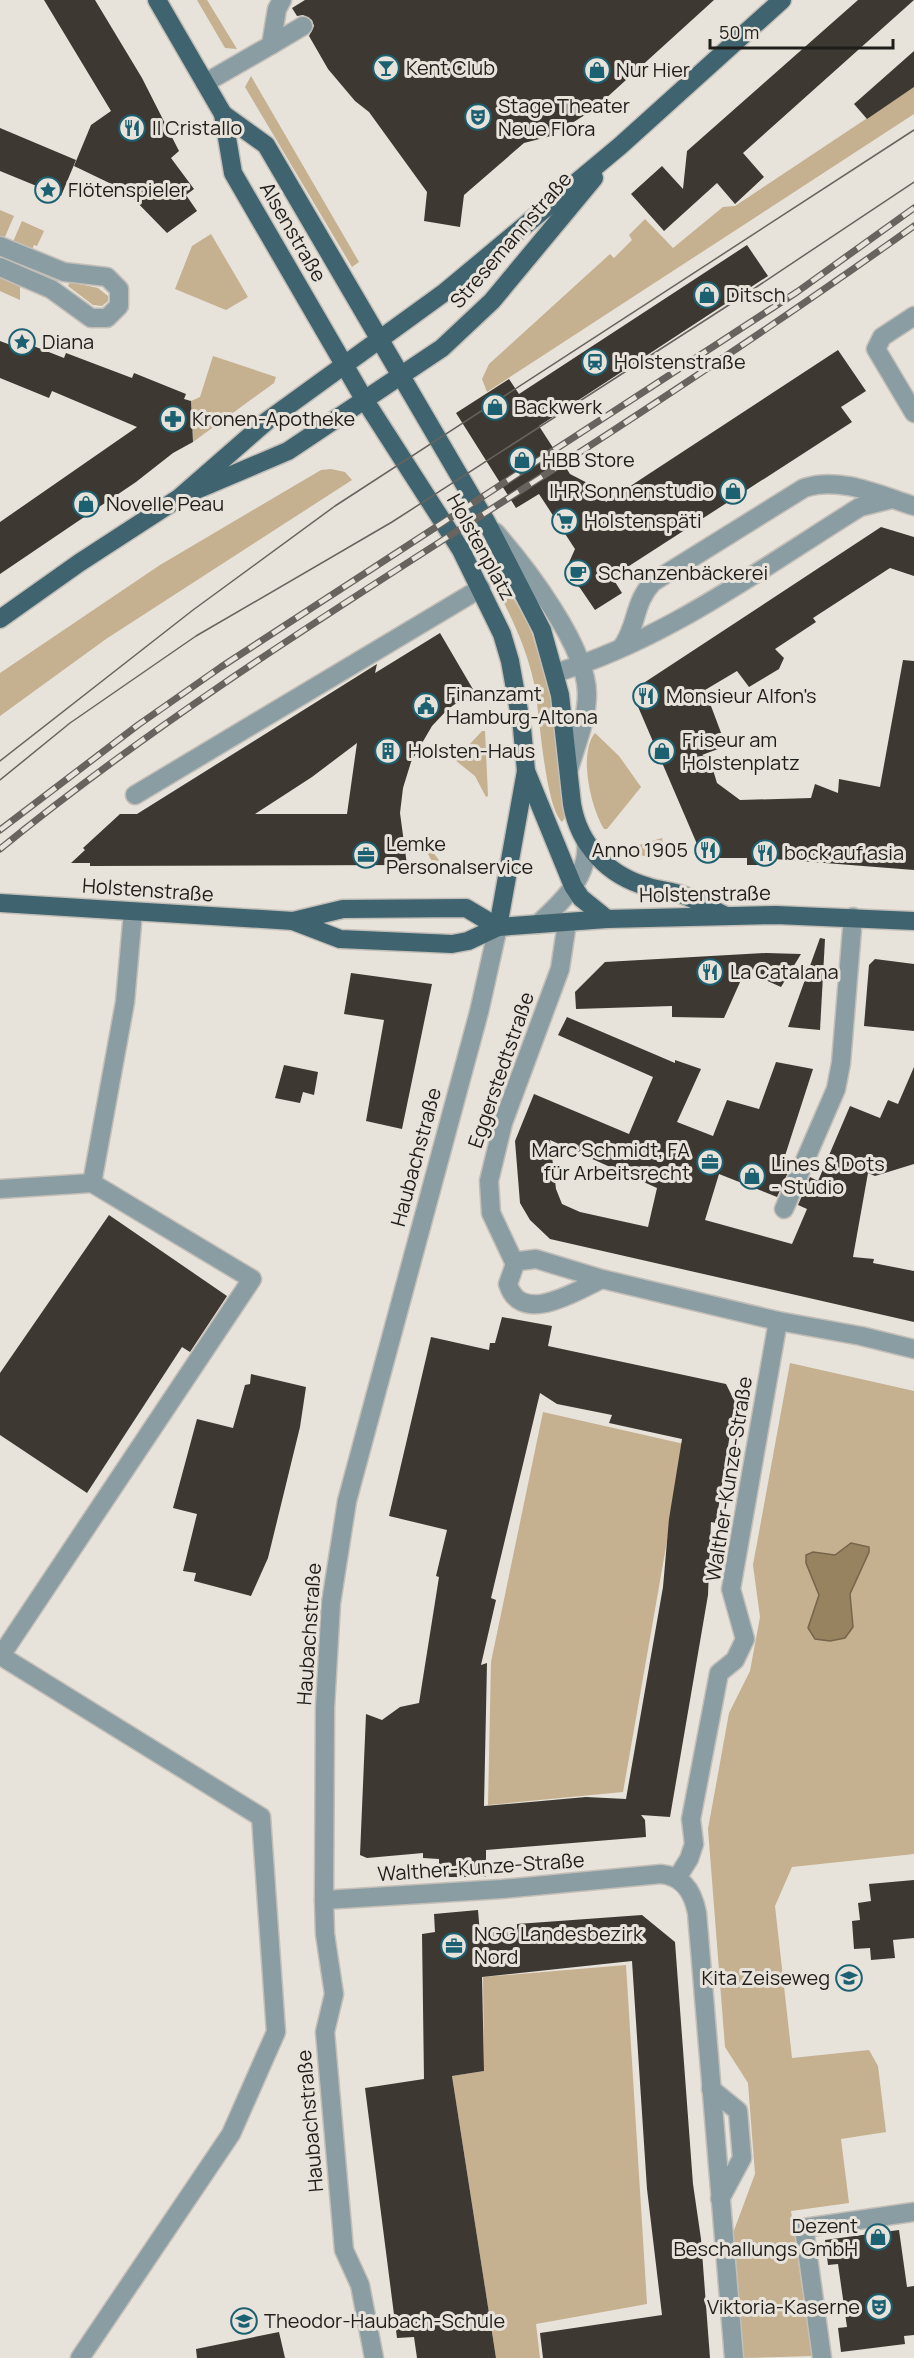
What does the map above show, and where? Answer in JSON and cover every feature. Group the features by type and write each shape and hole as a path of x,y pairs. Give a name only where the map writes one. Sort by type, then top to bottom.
{"main road":[{"name":"Alsenstraße","path":"157,0 223,114 233,173 343,365"},
{"name":"Stresemannstraße","path":"0,619 79,563 179,498 267,420 445,292 620,147 782,0"},
{"name":"Alsenstraße","path":"223,114 266,145 379,339"},
{"name":"Stresemannstraße","path":"179,498 288,451 442,348 492,301 620,147"},
{"name":"Holstenplatz","path":"379,339 487,523 542,630 555,673 575,823 586,842 600,859 620,875 650,888 680,894 726,916"},
{"name":"Holstenplatz","path":"343,365 461,550 481,588 510,661 522,728 526,771 498,927"},
{"name":"Holstenplatz","path":"526,771 573,886 581,898 607,919"},
{"name":"Holstenstraße","path":"0,903 293,921 343,909 466,908 498,927"},
{"name":"Holstenstraße","path":"293,921 340,939 452,944 468,941 498,927 607,919 726,916 853,917 914,921"}],"street":[{"path":"271,45 277,9 282,0"},
{"path":"205,83 303,26"},
{"path":"0,246 58,271 107,277 119,289 119,306 107,318 96,319 85,315 51,289 0,267"},
{"path":"51,289 58,271"},
{"path":"914,316 882,337 876,349 914,413"},
{"path":"622,647 632,630 640,598 653,582 795,493 815,484 839,484 914,506"},
{"path":"555,673 581,665 666,627 860,507 892,499"},
{"name":"Holstenplatz","path":"487,523 521,561 569,639 581,665 586,683 585,711 568,774"},
{"path":"135,795 481,588"},
{"path":"538,924 573,886 587,854 586,842"},
{"path":"92,1183 125,1002 133,912"},
{"path":"784,1209 836,1089 841,1063 853,917"},
{"name":"Eggerstedtstraße","path":"515,1264 491,1213 489,1181 503,1123 560,969 567,923"},
{"name":"Haubachstraße","path":"374,2358 360,2285 344,2250 325,2032 334,1994 325,1934 324,1900 325,1707 331,1602 337,1550 347,1501 479,1012 498,927"},
{"path":"0,1189 92,1183 252,1279 1,1657 261,1817 276,2032 231,2134 80,2358"},
{"path":"602,1279 547,1302 525,1304 512,1295 508,1284 515,1264 519,1261 536,1259 602,1279 778,1321 861,1336 914,1350"},
{"name":"Walther-Kunze-Straße","path":"324,1900 502,1889 661,1874 676,1878 689,1859 694,1844 691,1819 719,1673 735,1660 745,1639 731,1589 778,1321"},
{"path":"676,1878 693,1895 697,1912 734,2358"},
{"path":"711,2089 738,2111 742,2158 720,2199"},
{"path":"822,2358 804,2228 914,2212"}],"shaded area":[{"path":"197,0 207,0 237,49 225,48"},
{"path":"251,76 359,262 352,267 245,87"},
{"path":"914,87 914,114 487,392 482,379 489,364 610,254 614,258 632,240 629,235 645,219 673,248 723,207 735,206"},
{"path":"0,210 14,216 4,239 0,238"},
{"path":"22,221 44,231 37,246 34,245 31,252 12,244"},
{"path":"211,234 248,297 226,310 175,289 192,246"},
{"path":"0,273 20,282 20,300 0,291"},
{"path":"70,282 98,288 108,296 108,301 102,306 93,305 68,286"},
{"path":"213,356 276,377 274,383 193,442 191,401 200,397"},
{"path":"331,469 345,472 352,480 106,639 0,716 0,673 160,565 321,470"},
{"path":"477,537 529,625 552,696 566,816 562,822 556,812 547,778 534,683 529,664 516,628 471,541"},
{"path":"482,731 485,731 488,796 486,797 475,776 455,760"},
{"path":"595,733 619,756 641,787 607,829 604,829 599,820 588,781 587,754"},
{"path":"427,835 432,851 445,868 440,872 426,849"},
{"path":"662,838 665,855 661,860 628,852 629,848"},
{"path":"790,1363 914,1391 914,1854 792,1867 775,1906 792,2058 869,2050 878,2066 886,2132 841,2139 849,2203 791,2211 812,2356 743,2358 730,2241 755,2174 748,2083 725,2047 708,1829 729,1713 750,1671 760,1617 753,1565"},
{"path":"543,1412 684,1444 623,1792 488,1805 491,1662"},
{"path":"851,1543 869,1547 869,1552 850,1594 853,1627 845,1638 830,1641 815,1639 808,1628 819,1595 806,1563 806,1555 813,1552 835,1555"},
{"path":"626,1965 647,2304 536,2324 540,2358 496,2358 452,2076 484,2071 483,1977"}],"building":[{"path":"44,0 95,0 142,78 179,151 171,158 194,189 186,195 197,211 167,233 126,191 74,166 91,125 111,111"},
{"name":"Stage Theater Neue Flora","path":"305,0 714,0 593,110 551,136 524,143 464,195 460,227 424,221 427,192 369,112 355,101 328,69 309,36 314,26 312,20 303,15 297,16 292,8"},
{"path":"858,0 914,0 743,153 764,177 735,204 717,183 664,231 631,194 662,166 683,189 687,151"},
{"path":"914,51 914,87 867,119 854,104"},
{"path":"0,128 76,160 61,196 0,171"},
{"path":"747,245 768,276 539,426 570,474 597,488 606,502 838,350 866,391 841,407 852,422 612,577 622,593 595,610 580,588 569,577 567,567 575,549 539,494 516,508 456,413 509,379 519,394"},
{"path":"18,340 64,358 66,353 132,378 134,373 186,394 184,399 191,401 193,442 173,453 136,482 0,574 0,522 137,427 52,391 49,398 0,378 0,341 16,347"},
{"path":"881,527 914,537 914,576 890,568 813,618 816,622 775,649 784,658 779,669 749,687 737,671 705,690 726,746 702,755 710,760 717,783 740,800 811,798 815,784 838,793 839,779 880,787 903,660 914,661 914,870 774,859 772,865 747,865 747,858 703,858 633,695 636,688"},
{"name":"Holsten-Haus","path":"440,633 474,691 448,709 432,726 411,762 403,788 400,813 407,865 90,866 90,863 71,863 85,850 83,848 120,814 137,814 377,664 375,673","holes":["357,743 347,814 255,814 312,777"]},
{"path":"820,938 825,939 820,1030 788,1027"},
{"path":"766,953 801,954 781,987 745,971 724,1018 672,1017 672,1006 576,1009 575,992 605,962"},
{"path":"875,959 914,964 914,1031 864,1026 869,965"},
{"path":"351,973 432,984 402,1129 366,1121 384,1020 344,1014"},
{"path":"567,1017 675,1063 675,1060 701,1069 677,1122 713,1136 727,1100 759,1109 776,1062 813,1069 782,1165 790,1168 777,1197 719,1174 705,1220 792,1244 807,1209 798,1205 810,1177 818,1181 850,1106 880,1118 888,1100 898,1104 914,1067 914,1164 875,1176 868,1173 853,1257 874,1259 873,1263 914,1271 914,1322 550,1239 530,1220 520,1203 515,1141 534,1094 629,1134 653,1077 558,1035","holes":["550,1140 657,1188 648,1227 580,1212 562,1204 556,1189"]},
{"path":"284,1065 318,1072 314,1095 303,1092 300,1103 275,1098"},
{"path":"109,1215 227,1296 190,1352 182,1347 87,1493 0,1435 0,1373"},
{"path":"502,1317 552,1326 548,1346 726,1384 735,1402 716,1523 711,1522 708,1595 670,1817 641,1815 645,1820 646,1837 486,1850 486,1877 439,1877 439,1859 423,1858 423,1853 367,1858 360,1855 366,1714 382,1720 400,1707 419,1703 439,1577 436,1576 447,1530 389,1516 431,1337 489,1350 490,1343 495,1343","holes":["540,1393 557,1404 612,1415 609,1423 682,1439 669,1519 663,1587 626,1799 586,1797 484,1806 487,1663 481,1665 496,1600 491,1598"]},
{"path":"251,1374 306,1387 300,1427 268,1558 251,1596 194,1581 196,1573 183,1571 197,1514 173,1508 197,1419 233,1428 245,1385 250,1384"},
{"path":"914,1880 914,1938 893,1940 895,1958 871,1960 870,1948 854,1949 852,1921 860,1920 858,1903 871,1901 869,1884"},
{"path":"478,1910 480,1934 517,1928 517,1924 642,1915 675,1942 693,2184 701,2239 710,2358 543,2358 540,2333 662,2315 647,2189 632,1961 482,1977 484,2071 452,2076 496,2358 417,2358 414,2337 397,2338 365,2088 424,2079 422,1934 435,1932 434,1914"},
{"name":"Viktoria-Kaserne","path":"899,2230 907,2287 914,2286 914,2335 904,2336 905,2344 841,2352 838,2328 847,2327 838,2264 828,2265 825,2240"},
{"path":"279,2332 285,2358 197,2358 196,2349"}],"tram line":[{"path":"0,761 193,610 335,506 914,130"},
{"path":"0,780 70,723 196,636 392,522 749,292 914,182"}],"railway":[{"path":"0,830 138,725 221,667 797,292 914,208"},
{"path":"0,849 122,755 248,667 661,399 914,226"}],"place":[{"name":"Kent Club","path":"386,68"},
{"name":"Nur Hier","path":"597,70"},
{"name":"Stage Theater Neue Flora","path":"478,117"},
{"name":"Il Cristallo","path":"132,128"},
{"name":"Flötenspieler","path":"48,190"},
{"name":"Ditsch","path":"707,295"},
{"name":"Diana","path":"22,342"},
{"name":"Holstenstraße","path":"595,362"},
{"name":"Backwerk","path":"495,407"},
{"name":"Kronen-Apotheke","path":"173,419"},
{"name":"HBB Store","path":"522,460"},
{"name":"IHR Sonnenstudio","path":"733,491"},
{"name":"Novelle Peau","path":"86,504"},
{"name":"Holstenspäti","path":"565,521"},
{"name":"Schanzenbäckerei","path":"578,573"},
{"name":"Monsieur Alfon's","path":"646,696"},
{"name":"Finanzamt Hamburg-Altona","path":"426,706"},
{"name":"Holsten-Haus","path":"388,751"},
{"name":"Friseur am Holstenplatz","path":"662,751"},
{"name":"Anno 1905","path":"708,850"},
{"name":"bock auf asia","path":"765,853"},
{"name":"Lemke Personalservice","path":"366,855"},
{"name":"La Catalana","path":"710,972"},
{"name":"Marc Schmidt, FA für Arbeitsrecht","path":"710,1162"},
{"name":"Lines & Dots - Studio","path":"752,1176"},
{"name":"NGG Landesbezirk Nord","path":"454,1946"},
{"name":"Kita Zeiseweg","path":"849,1978"},
{"name":"Dezent Beschallungs GmbH","path":"878,2237"},
{"name":"Viktoria-Kaserne","path":"879,2307"},
{"name":"Theodor-Haubach-Schule","path":"244,2321"}]}
